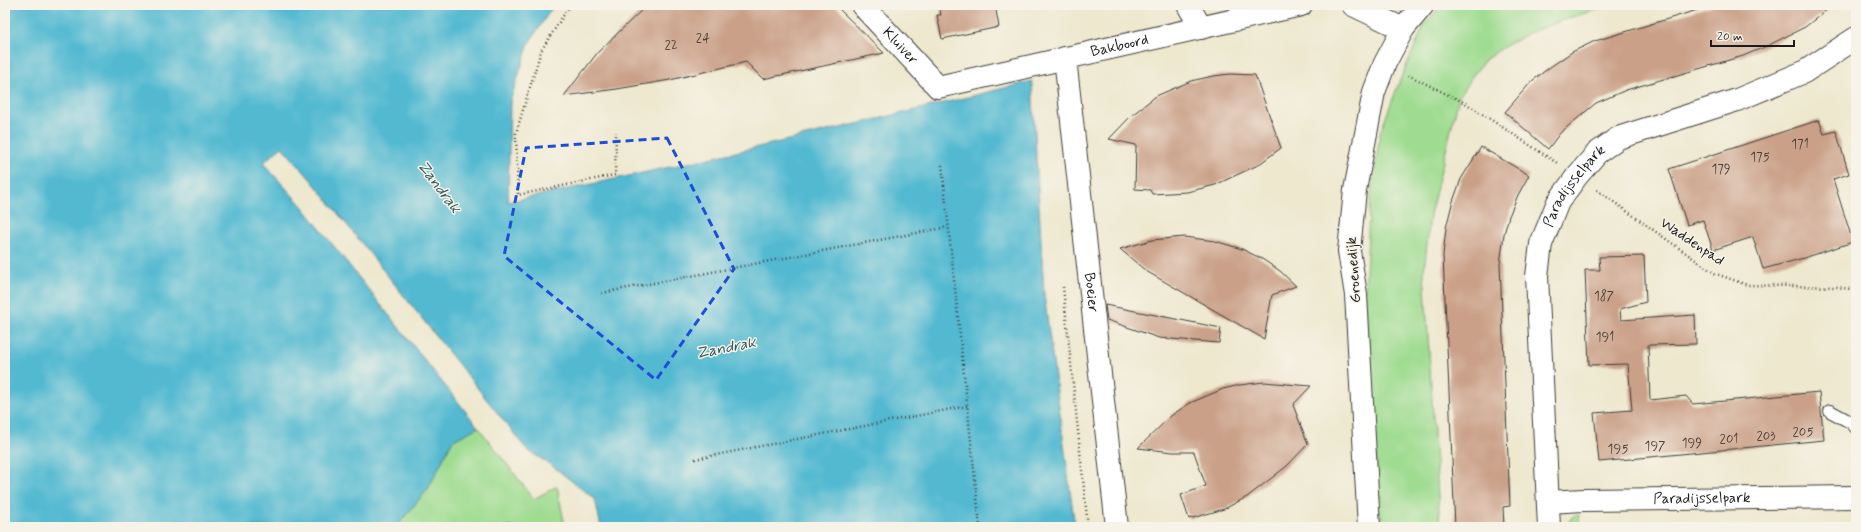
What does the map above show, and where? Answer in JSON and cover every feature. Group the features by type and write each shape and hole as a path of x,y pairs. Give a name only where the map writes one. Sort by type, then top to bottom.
{"street":[{"name":"Kluiver","path":"862,5 938,87"},
{"path":"1188,5 1201,28"},
{"name":"Bakboord","path":"938,87 1302,5"},
{"path":"1353,5 1403,29"},
{"name":"Groenedijk","path":"1368,527 1356,295 1349,251 1355,190 1374,92 1385,63 1403,29 1423,5"},
{"name":"Paradijsselpark","path":"1549,527 1537,276 1541,244 1558,202 1577,176 1597,153 1618,138 1737,100 1804,72 1856,38"},
{"name":"Boeier","path":"1065,58 1117,527"},
{"name":"Paradijsselpark","path":"1548,502 1584,500 1856,497"}],"lane":[{"path":"1830,411 1852,423 1856,428"}],"path":[{"path":"570,5 541,51 516,133 518,195 615,175 616,132"},
{"name":"Waddenpad","path":"1385,63 1467,104 1577,176 1714,273 1747,285 1837,287 1856,290"},
{"path":"942,165 980,527"},
{"path":"602,293 948,227"},
{"path":"1062,284 1088,527"},
{"path":"695,459 967,406"}],"highlighted area":[{"path":"667,138 734,269 656,380 504,256 526,148"}],"green space":[{"path":"1442,5 1612,5 1566,19 1529,33 1502,48 1485,60 1470,79 1459,97 1430,215 1424,272 1440,527 1381,527 1365,295 1369,214 1380,133 1400,80 1425,24"},
{"path":"478,427 534,499 557,486 565,527 396,527 428,489 452,441"},
{"path":"1579,515 1580,527 1565,527 1573,516"}],"water":[{"name":"Zandrak","path":"5,5 554,5 529,43 510,102 508,202 770,144 1032,81 1044,294 1075,527 601,527 595,499 551,465 527,450 312,181 282,147 263,163 302,206 478,427 452,441 428,489 396,527 5,527"}],"building":[{"path":"647,5 835,5 884,53 763,79 746,62 670,80 564,96 598,52"},
{"path":"939,5 995,5 999,27 942,39 937,15 941,15"},
{"path":"1714,5 1833,5 1805,27 1743,56 1626,90 1596,103 1560,133 1548,149 1505,112 1532,81 1572,52 1595,41"},
{"path":"1230,74 1255,75 1281,148 1258,165 1215,185 1187,192 1152,194 1150,190 1135,189 1136,145 1109,139 1132,115 1156,96 1191,81"},
{"path":"1819,120 1824,134 1836,131 1849,174 1833,179 1853,242 1804,258 1763,269 1753,237 1713,250 1703,220 1687,225 1669,169"},
{"path":"1481,147 1529,175 1509,216 1504,234 1500,264 1510,506 1503,507 1504,527 1455,527 1443,255 1446,228 1452,204 1461,179"},
{"path":"1184,237 1215,241 1242,249 1262,259 1280,271 1296,286 1272,295 1264,339 1146,271 1120,249 1152,240"},
{"path":"1644,256 1646,302 1620,309 1621,320 1695,315 1696,344 1648,345 1650,400 1686,396 1693,404 1819,392 1824,440 1599,462 1594,413 1632,410 1628,364 1589,365 1585,270 1600,270 1599,257"},
{"path":"1105,305 1221,328 1219,343 1159,338 1107,320"},
{"path":"1264,382 1311,386 1293,405 1308,444 1287,466 1247,497 1224,509 1189,519 1181,495 1206,486 1194,452 1173,452 1138,448 1172,415 1190,403 1223,389"}]}
